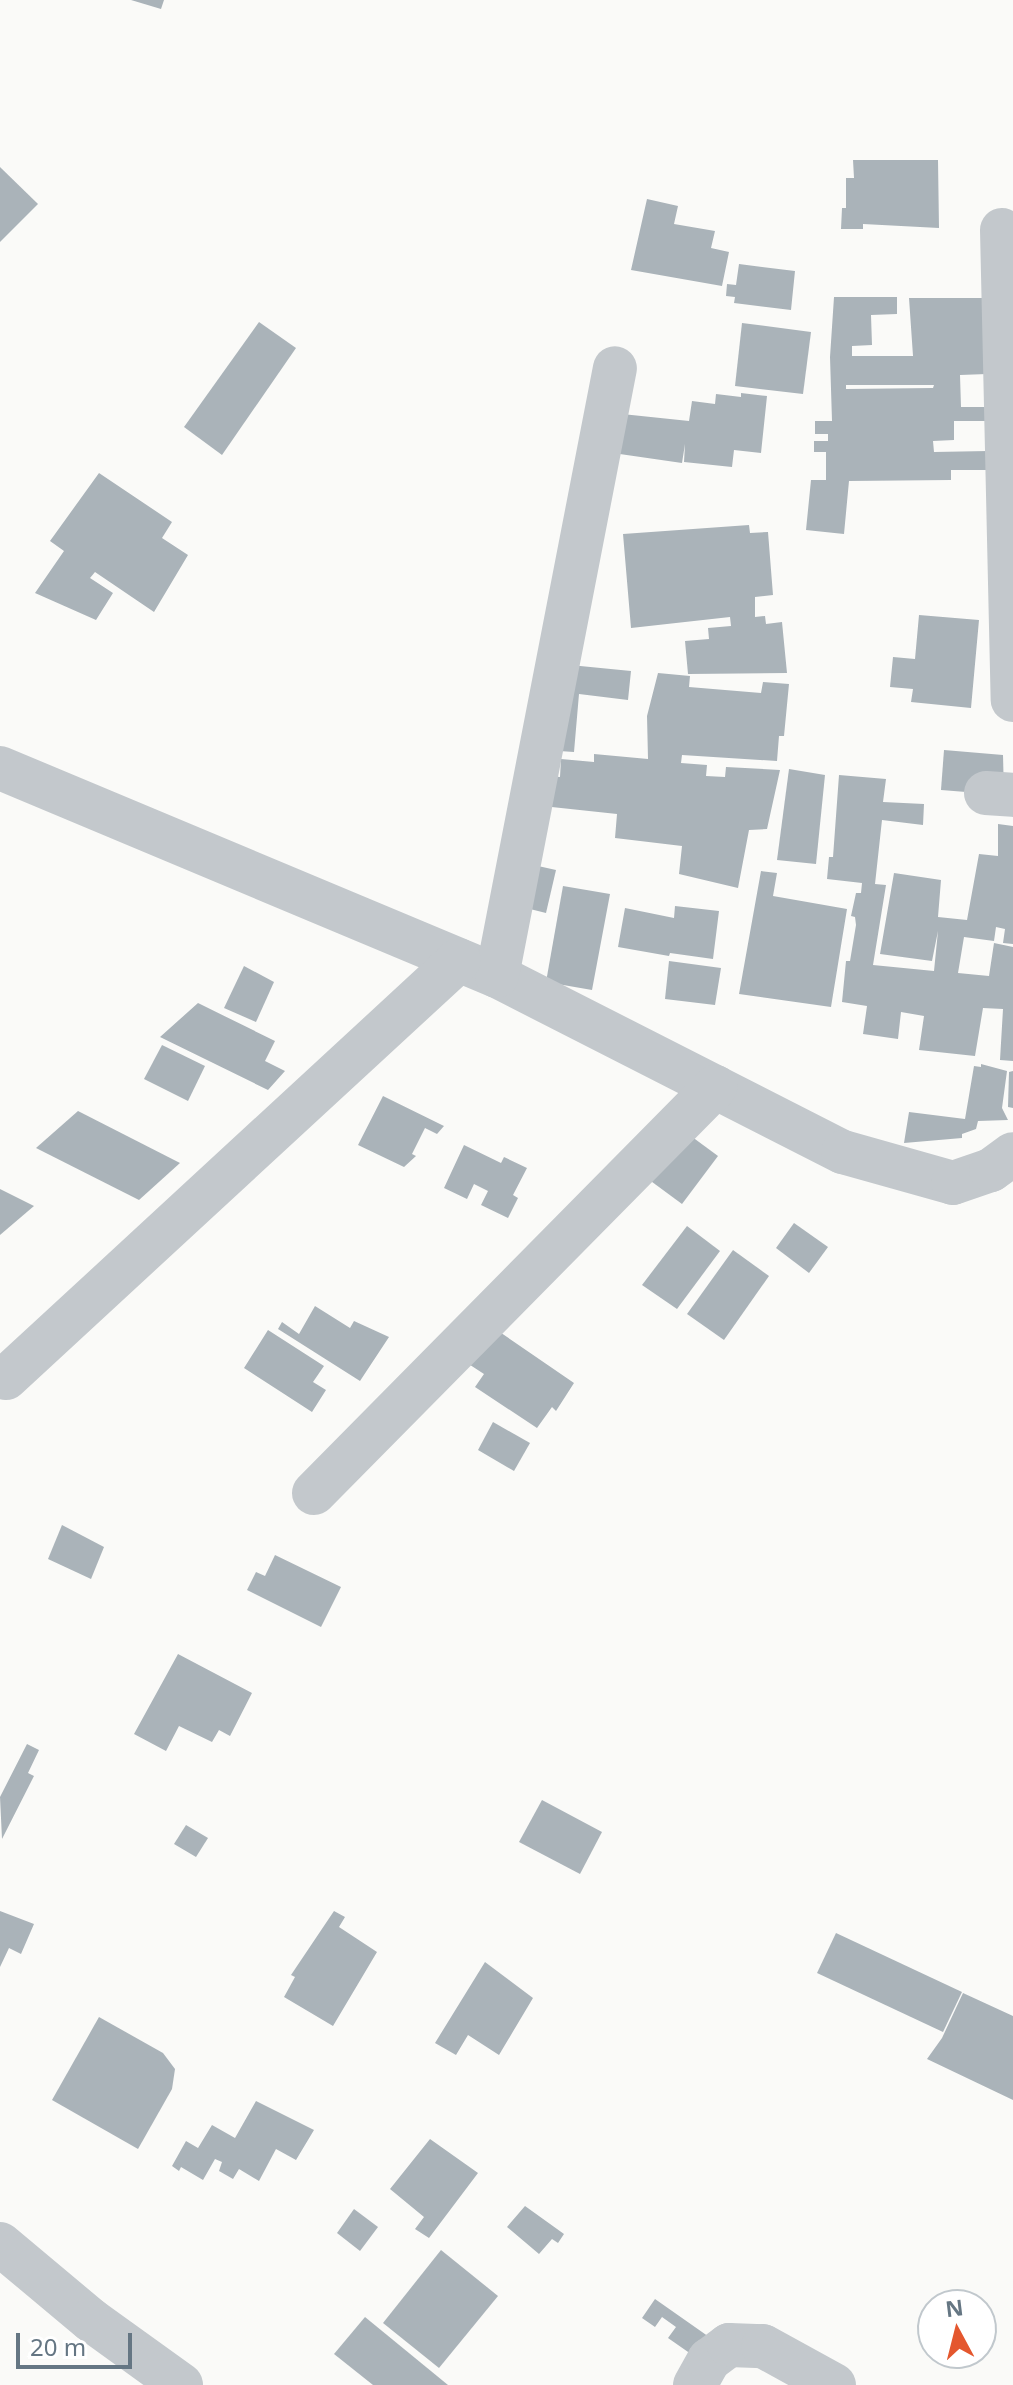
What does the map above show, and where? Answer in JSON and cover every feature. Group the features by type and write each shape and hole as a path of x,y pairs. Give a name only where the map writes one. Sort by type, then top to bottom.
{"street":[{"path":"1002,230 1013,700"},
{"path":"6,1378 478,968 615,368"},
{"path":"0,768 478,968 843,1152 953,1183 991,1170 1013,1154"},
{"path":"314,1493 715,1087"},
{"path":"0,2244 91,2320 181,2385"},
{"path":"695,2385 709,2360 729,2345 763,2346 834,2385"}],"building":[{"path":"131,0 164,0 161,9"},
{"path":"853,160 938,160 939,228 863,224 863,229 841,229 842,208 846,208 846,178 854,178"},
{"path":"0,167 38,204 0,242"},
{"path":"647,199 678,206 674,224 715,231 711,248 729,252 722,286 631,270"},
{"path":"739,264 795,271 791,310 734,303 735,297 726,296 727,284 736,285"},
{"path":"834,297 897,297 897,314 871,315 872,345 852,346 852,356 913,356 909,298 986,298 987,374 960,375 961,407 991,407 991,421 954,421 954,440 933,441 934,452 988,451 993,470 951,470 951,480 849,481 844,534 806,530 811,480 826,480 826,452 814,452 814,441 828,441 828,434 815,434 815,421 832,421 830,357","holes":["846,385 934,385 933,388 846,389"]},
{"path":"259,322 296,348 222,455 184,427"},
{"path":"742,323 811,332 803,394 735,386"},
{"path":"741,393 767,396 761,453 734,450 732,467 684,462 685,444 682,463 599,451 603,412 689,421 692,401 715,404 716,394 741,397"},
{"path":"99,473 172,522 162,538 188,555 154,612 95,572 90,578 113,593 96,620 35,593 64,551 50,541"},
{"path":"749,525 750,533 768,532 773,595 755,597 755,617 765,616 766,624 782,622 787,673 688,674 685,641 709,639 708,628 731,626 730,617 631,628 623,534"},
{"path":"919,615 979,620 971,708 911,702 913,689 890,687 893,657 915,659"},
{"path":"570,665 631,671 628,700 579,694 574,752 544,750"},
{"path":"658,673 690,676 689,687 761,693 763,682 789,684 784,736 779,736 777,761 682,755 681,763 707,765 706,776 725,777 726,767 780,770 767,829 749,830 738,888 679,874 682,846 615,838 617,814 533,805 548,776 560,777 561,759 594,762 594,754 648,759 647,716"},
{"path":"944,750 1003,755 1004,795 941,790"},
{"path":"789,769 825,775 816,864 777,860"},
{"path":"839,775 886,779 883,802 924,804 923,825 882,820 875,884 886,885 873,965 934,971 938,931 932,961 880,954 894,873 941,880 938,917 967,920 979,854 998,856 998,824 1013,826 1013,944 1003,943 1005,929 996,927 994,941 964,937 958,973 989,976 994,943 1013,947 1013,1061 1000,1060 1003,1009 983,1008 975,1056 919,1050 924,1016 901,1012 898,1039 863,1034 867,1006 842,1002 846,961 850,961 856,925 855,917 851,916 856,893 861,893 862,883 827,879 829,857 833,857"},
{"path":"520,862 556,870 546,913 510,904"},
{"path":"761,871 777,873 773,896 847,909 831,1007 739,994"},
{"path":"563,886 610,894 592,990 546,982"},
{"path":"675,906 719,911 713,959 670,953 669,956 618,947 625,908 674,918"},
{"path":"669,961 721,968 715,1005 665,999"},
{"path":"244,966 274,982 256,1022 224,1008"},
{"path":"198,1003 275,1041 265,1061 285,1071 268,1090 160,1037"},
{"path":"162,1045 205,1066 188,1101 144,1079"},
{"path":"981,1064 1007,1071 1002,1108 1008,1120 978,1121 976,1129 962,1134 962,1138 904,1143 909,1112 965,1119 974,1066 981,1067"},
{"path":"1013,1071 1013,1108 1008,1107 1009,1072"},
{"path":"383,1096 444,1126 437,1134 425,1128 412,1154 416,1156 404,1167 358,1145"},
{"path":"78,1111 180,1163 139,1200 36,1148"},
{"path":"680,1128 718,1156 682,1204 644,1176"},
{"path":"464,1145 501,1163 504,1157 527,1168 513,1195 518,1198 508,1218 481,1205 488,1191 474,1184 467,1199 444,1188"},
{"path":"0,1189 34,1206 0,1235"},
{"path":"794,1223 828,1247 809,1273 776,1248"},
{"path":"687,1226 720,1251 677,1309 642,1285"},
{"path":"733,1250 769,1276 724,1340 687,1314"},
{"path":"315,1306 350,1328 354,1321 389,1337 360,1381 278,1329 282,1322 299,1334"},
{"path":"488,1324 574,1383 556,1411 552,1407 537,1428 475,1387 484,1374 464,1361"},
{"path":"268,1330 324,1366 313,1382 326,1390 312,1412 244,1368"},
{"path":"493,1422 530,1443 514,1471 478,1450"},
{"path":"62,1525 104,1547 91,1579 48,1559"},
{"path":"275,1555 341,1587 321,1627 247,1590 256,1572 265,1576"},
{"path":"178,1654 252,1693 230,1736 219,1730 212,1742 179,1726 166,1751 134,1734"},
{"path":"27,1744 39,1750 28,1773 34,1776 2,1839 0,1797"},
{"path":"542,1800 602,1832 580,1874 519,1842"},
{"path":"186,1825 208,1838 196,1857 174,1844"},
{"path":"0,1911 34,1924 21,1954 9,1948 0,1967"},
{"path":"334,1911 345,1917 339,1927 377,1952 333,2026 284,1997 295,1977 291,1975"},
{"path":"836,1933 962,1992 943,2032 817,1973"},
{"path":"485,1962 533,1998 499,2055 468,2035 456,2055 435,2043"},
{"path":"963,1993 1013,2016 1013,2100 927,2059 942,2038"},
{"path":"99,2017 163,2053 175,2069 172,2089 138,2149 52,2100"},
{"path":"256,2101 314,2130 296,2160 276,2149 259,2181 239,2169 233,2179 219,2171 222,2162 215,2159 203,2180 181,2167 179,2171 172,2166 186,2141 198,2148 212,2125 235,2138"},
{"path":"430,2139 478,2173 429,2238 415,2229 424,2217 390,2189"},
{"path":"525,2206 564,2234 558,2243 552,2239 539,2254 507,2227"},
{"path":"354,2209 378,2227 360,2251 337,2233"},
{"path":"441,2250 498,2296 439,2368 383,2323"},
{"path":"655,2299 712,2339 701,2361 668,2338 676,2327 662,2317 655,2327 642,2318"},
{"path":"365,2317 448,2385 373,2385 334,2354"}]}
